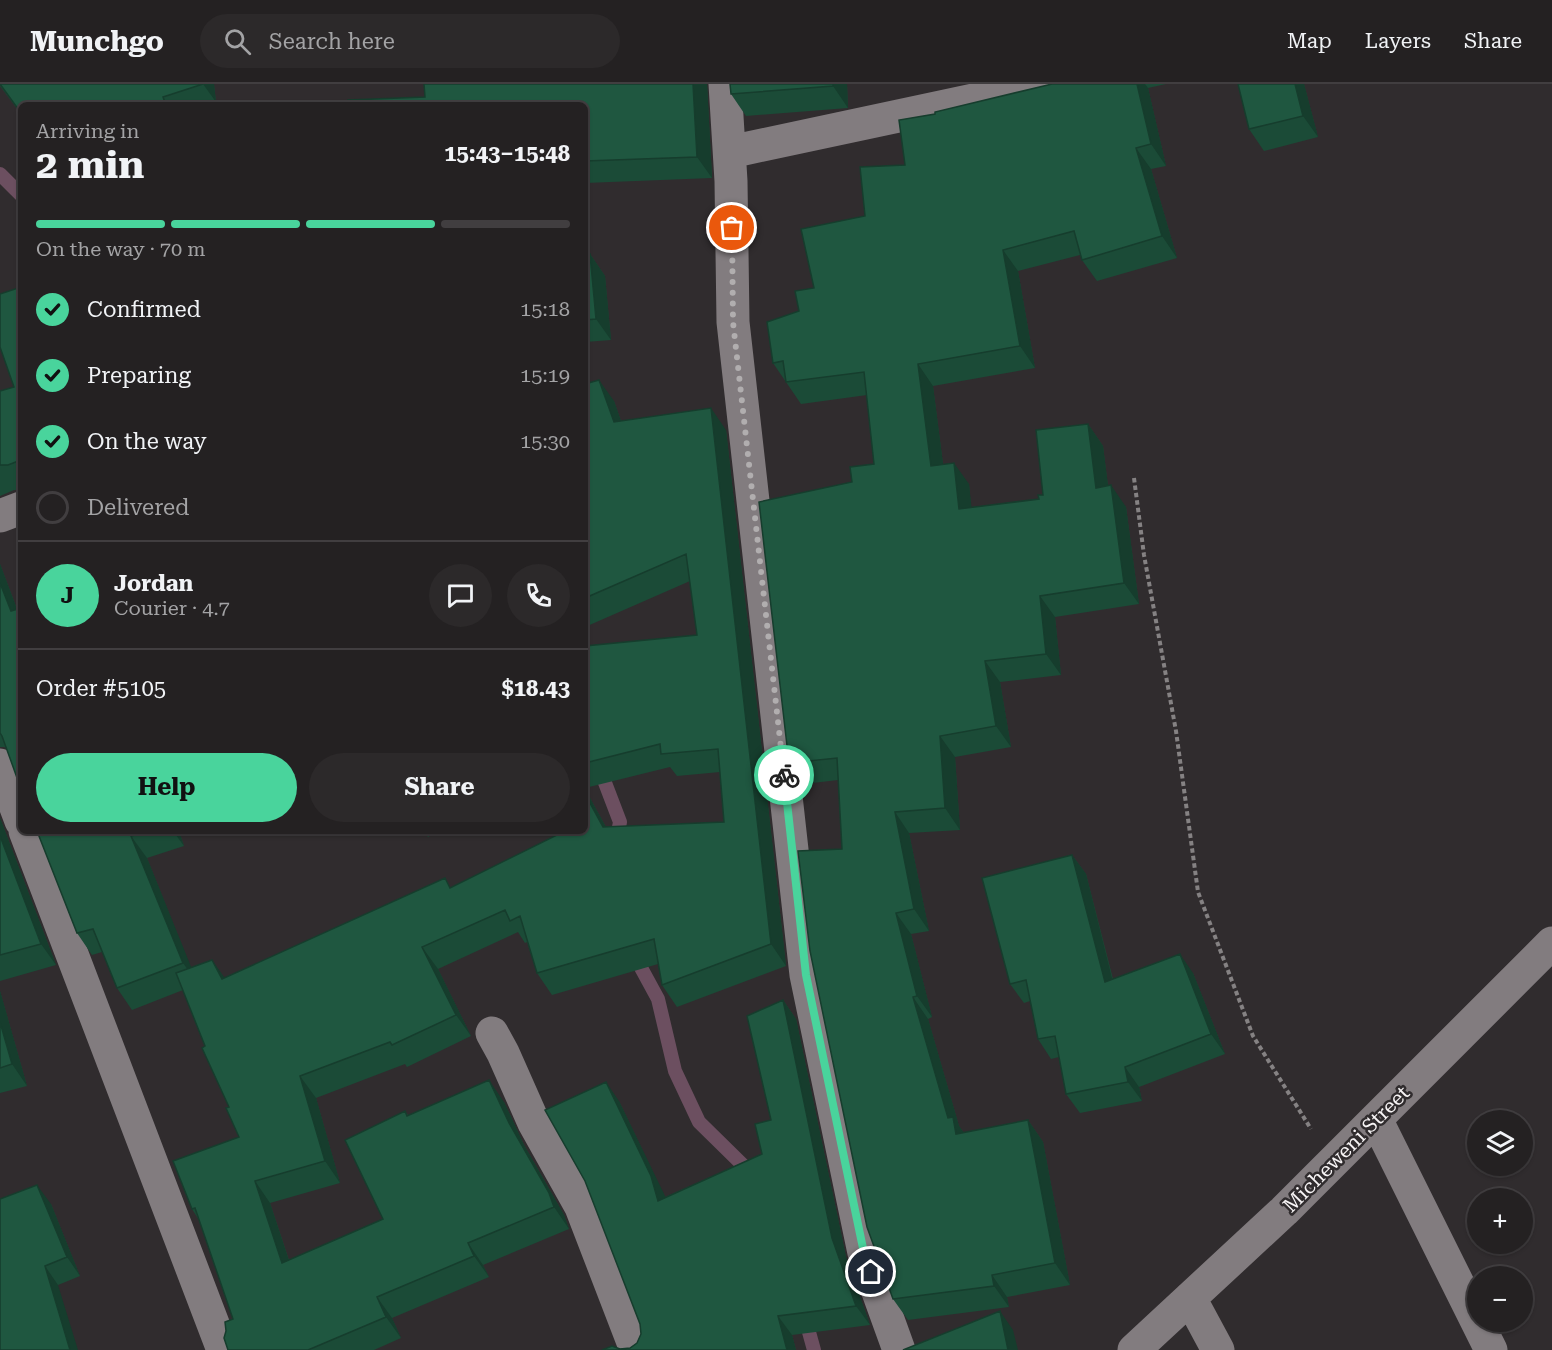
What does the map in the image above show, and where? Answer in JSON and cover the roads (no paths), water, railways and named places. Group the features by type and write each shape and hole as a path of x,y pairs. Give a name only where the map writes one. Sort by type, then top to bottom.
{"street":[{"path":"725,84 730,152 733,322 806,975 864,1253 899,1350"},
{"path":"730,152 992,96 1063,84"},
{"path":"0,516 18,509"},
{"path":"0,765 18,813"},
{"path":"26,834 223,1350"},
{"name":"Micheweni Street","path":"1134,1350 1284,1211 1552,945"},
{"path":"492,1033 534,1123 581,1207 636,1350"},
{"path":"1376,1119 1491,1350"},
{"path":"1190,1298 1218,1350"}],"waterway":[{"path":"0,174 18,192"},
{"path":"588,750 599,767 620,822 616,843"},
{"path":"633,953 658,999 675,1071 699,1122 754,1176"},
{"path":"804,1314 814,1350"}]}
